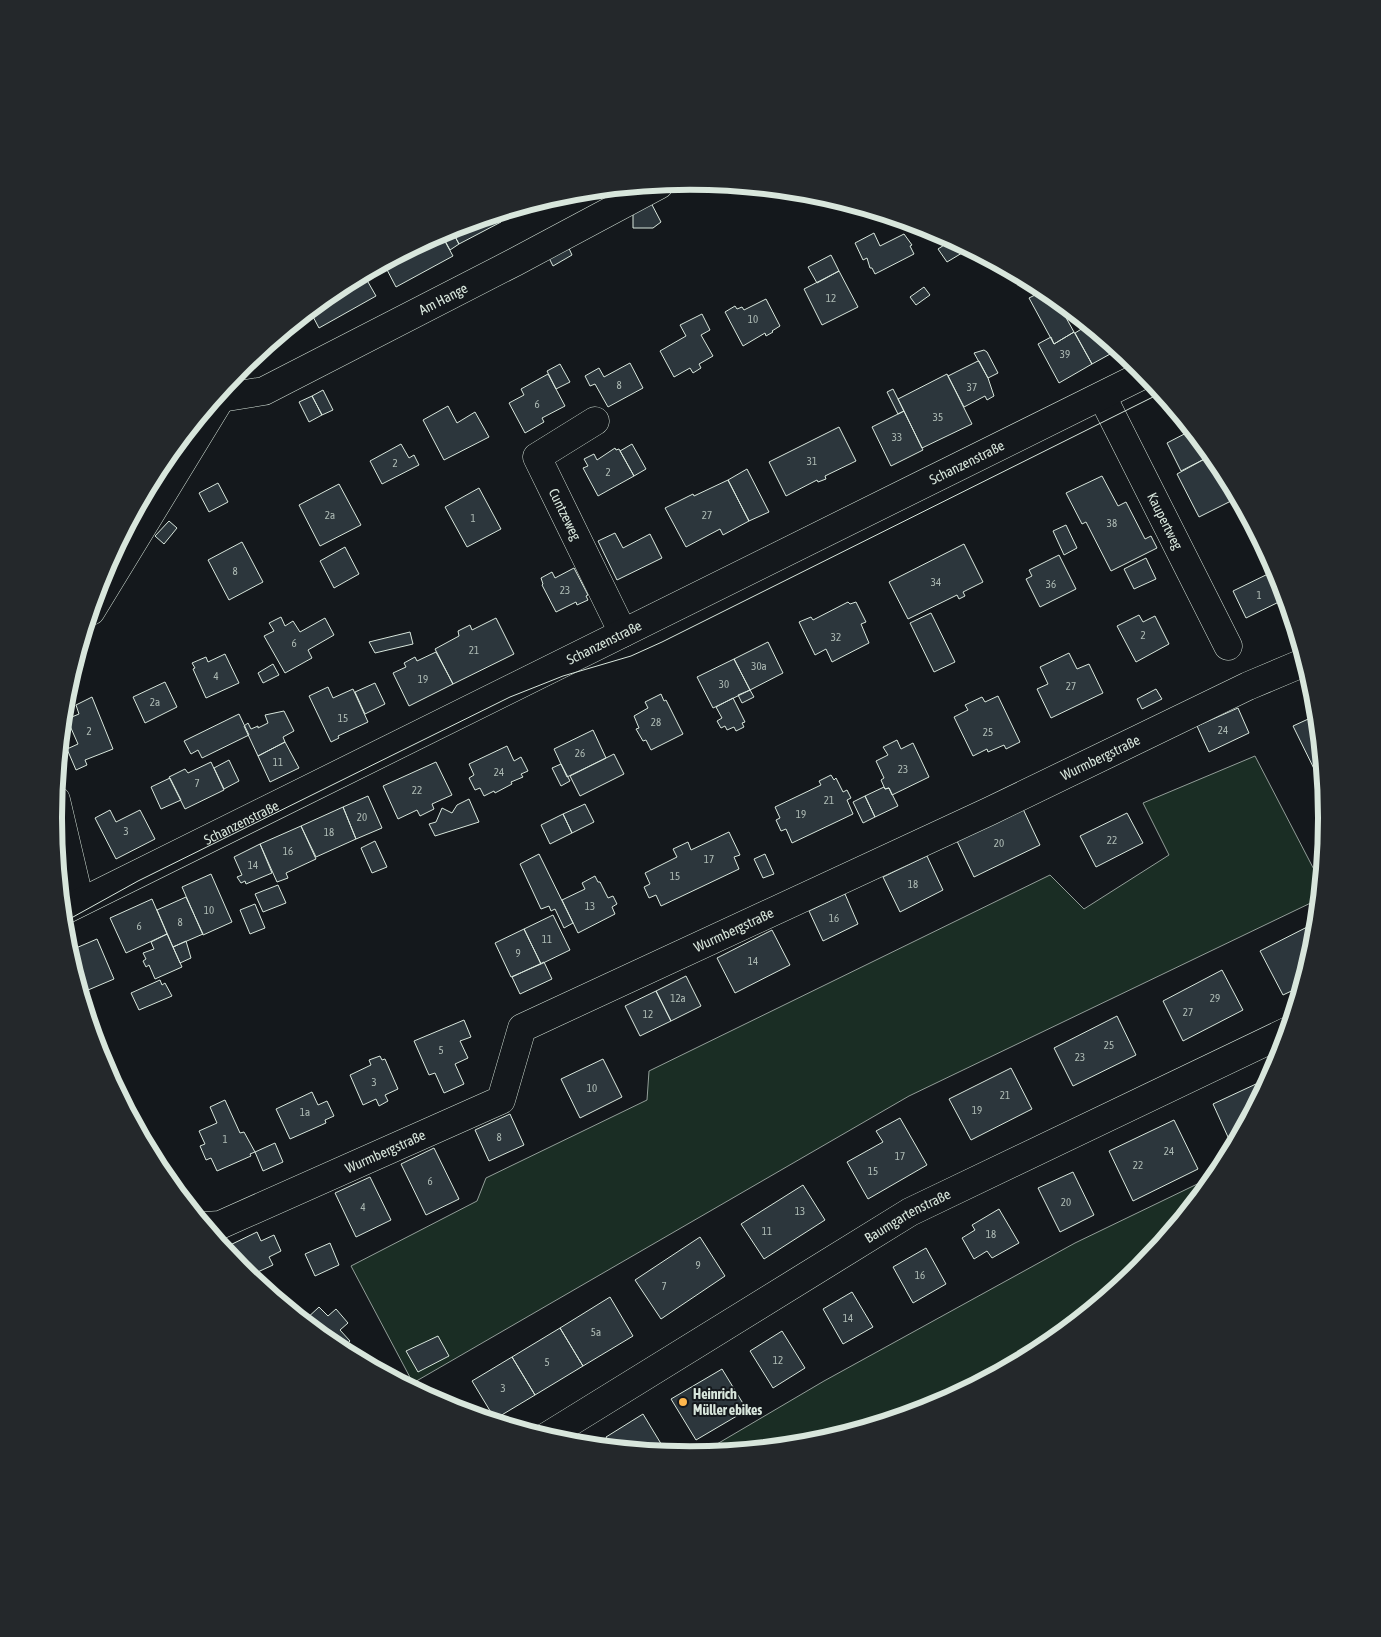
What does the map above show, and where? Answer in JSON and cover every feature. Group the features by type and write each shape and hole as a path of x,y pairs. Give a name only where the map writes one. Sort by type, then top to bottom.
{"street":[{"name":"Am Hange","path":"230,391 264,390 515,262 645,192"},
{"name":"Schanzenstraße","path":"71,907 1138,377"},
{"name":"Kaupertweg","path":"1102,396 1228,646"},
{"path":"109,582 211,413"},
{"name":"Cuntzeweg","path":"594,421 537,457 623,633"},
{"name":"Wurmbergstraße","path":"212,1226 220,1225 501,1100 522,1028 990,811 1248,686 1299,665"},
{"path":"64,856 71,907"},
{"name":"Baumgartenstraße","path":"555,1431 910,1212 1280,1035"}],"green space":[{"path":"1255,756 1316,873 1313,902 909,1096 414,1382 412,1382 351,1266 477,1201 486,1178 647,1100 649,1071 1050,875 1084,909 1169,855 1143,803"},
{"path":"1203,1181 1163,1233 1105,1291 1039,1341 968,1382 931,1399 853,1425 772,1441 715,1445 824,1381 1075,1243"}],"building":[{"path":"650,201 661,222 653,228 633,228 633,210"},
{"path":"500,221 501,222 459,244 455,236"},
{"path":"874,233 880,246 904,234 912,245 910,246 914,254 875,274 872,268 870,268 867,258 863,260 855,243"},
{"path":"455,236 459,244 450,250 445,240"},
{"path":"444,241 453,256 396,287 387,270"},
{"path":"567,244 572,255 553,266 547,254"},
{"path":"945,244 963,253 947,262 938,249"},
{"path":"831,255 839,271 817,283 808,267"},
{"path":"839,271 858,307 822,325 804,289"},
{"path":"367,281 376,296 319,328 313,317"},
{"path":"924,287 930,295 916,305 910,297"},
{"path":"1036,294 1064,313 1074,332 1054,344 1029,298"},
{"path":"766,299 780,326 766,336 765,333 743,346 725,312 735,306 737,309 742,307 744,310"},
{"path":"702,314 710,330 701,335 713,356 699,364 701,368 693,373 690,368 674,377 660,351 686,336 680,325"},
{"path":"1083,328 1115,355 1112,353 1092,364 1075,333"},
{"path":"1074,332 1092,364 1059,383 1038,344 1051,337 1054,344"},
{"path":"984,350 987,352 998,373 988,378 974,353"},
{"path":"978,361 988,378 994,396 987,400 985,396 964,407 948,376"},
{"path":"630,363 643,388 608,407 595,384 590,386 585,376 599,368 604,377"},
{"path":"560,364 570,382 556,389 547,371"},
{"path":"548,374 565,406 542,418 544,422 525,433 509,403 524,395 521,389"},
{"path":"947,374 972,424 922,448 898,399"},
{"path":"893,389 904,411 898,414 887,392"},
{"path":"323,390 333,410 322,415 312,396"},
{"path":"312,396 322,415 309,422 299,402"},
{"path":"448,406 457,423 475,412 489,437 444,460 423,420"},
{"path":"904,411 923,450 891,466 872,427"},
{"path":"839,427 856,461 825,476 826,479 818,482 817,480 786,496 769,462"},
{"path":"1186,433 1205,459 1181,471 1167,443"},
{"path":"401,444 409,458 414,455 419,465 382,484 370,461"},
{"path":"632,444 646,469 634,476 620,451"},
{"path":"615,448 616,450 619,449 634,476 598,496 583,468 588,466 584,459 594,454 597,460"},
{"path":"1205,459 1232,501 1199,517 1177,474"},
{"path":"747,469 769,512 749,521 728,480"},
{"path":"1102,476 1118,506 1126,502 1145,539 1151,536 1157,548 1111,571 1086,522 1082,524 1066,493"},
{"path":"728,480 749,521 723,535 720,529 686,547 665,508"},
{"path":"218,483 228,502 209,512 199,493"},
{"path":"339,484 361,525 320,546 299,505"},
{"path":"479,488 501,529 467,547 445,507"},
{"path":"169,521 177,528 164,544 155,536"},
{"path":"1066,525 1077,548 1064,555 1053,531"},
{"path":"615,533 623,548 650,534 662,558 617,580 598,541"},
{"path":"242,542 263,582 229,600 208,560"},
{"path":"964,544 983,582 963,592 965,596 959,599 957,595 908,619 889,582"},
{"path":"345,547 359,574 334,588 320,561"},
{"path":"1059,555 1076,589 1040,607 1026,579 1032,576 1029,570"},
{"path":"1146,558 1156,579 1134,589 1124,569"},
{"path":"574,568 588,595 586,596 588,600 577,605 576,602 556,612 542,585 541,578 552,572 555,578"},
{"path":"1269,573 1280,602 1246,618 1233,591"},
{"path":"848,602 850,604 856,602 866,622 861,624 869,643 832,662 826,649 815,655 799,622 811,617 813,620"},
{"path":"931,613 955,662 934,672 910,623"},
{"path":"1139,615 1143,622 1155,616 1169,644 1136,662 1117,626"},
{"path":"281,617 285,626 293,621 300,632 325,618 334,635 308,650 312,658 285,673 264,636 274,631 269,623"},
{"path":"496,618 514,654 453,684 435,649 459,636 458,631 470,625 472,630"},
{"path":"410,632 413,644 375,653 369,642"},
{"path":"768,642 783,673 750,690 734,659"},
{"path":"436,652 453,684 409,706 393,673 406,667 404,663 415,657 417,661"},
{"path":"1069,653 1077,669 1089,664 1103,693 1051,718 1037,689 1048,684 1040,667"},
{"path":"225,654 239,683 206,698 192,663 206,657 208,662"},
{"path":"734,659 750,690 713,708 697,677"},
{"path":"273,664 279,675 263,683 258,673"},
{"path":"165,682 177,707 145,723 133,697"},
{"path":"375,683 385,704 365,714 355,692"},
{"path":"328,687 333,698 353,689 368,722 338,736 339,738 331,742 309,696"},
{"path":"1156,689 1162,699 1142,709 1137,699"},
{"path":"750,690 754,697 742,703 738,695"},
{"path":"661,694 683,734 651,750 646,740 643,741 636,729 639,728 634,716 648,708 645,702"},
{"path":"998,696 1020,742 1006,749 1004,745 988,752 987,749 973,756 954,717 968,710 965,705 982,697 985,702"},
{"path":"92,697 113,749 85,760 87,765 76,770 67,749 78,744 70,726 71,717 79,714 76,705"},
{"path":"733,698 745,722 742,723 744,727 736,731 734,727 727,730 725,726 721,728 717,721 722,718 716,707"},
{"path":"1238,708 1249,733 1209,752 1197,726"},
{"path":"284,711 294,731 283,737 285,742 258,756 244,726 248,723 251,729 258,726 258,728 268,723 265,715"},
{"path":"239,714 249,735 202,758 198,750 191,754 184,741"},
{"path":"1310,718 1317,774 1293,726"},
{"path":"593,730 606,758 567,777 554,749"},
{"path":"897,740 901,749 913,743 929,777 892,795 889,788 885,789 881,780 884,778 876,761 888,755 883,747"},
{"path":"285,742 299,768 270,782 258,756"},
{"path":"507,746 514,761 521,757 528,771 521,774 523,777 511,782 512,784 495,793 494,791 484,796 480,788 475,790 469,778 474,775 469,764"},
{"path":"614,754 624,774 580,796 570,776"},
{"path":"229,760 239,781 224,789 214,768"},
{"path":"211,762 224,790 185,809 169,777 185,769 188,773"},
{"path":"436,762 452,795 432,804 434,809 420,816 417,810 398,819 383,786"},
{"path":"561,764 570,781 561,786 552,768"},
{"path":"831,775 834,780 836,778 843,792 847,790 851,798 847,800 853,814 792,843 786,829 781,831 776,820 780,818 775,807 821,785 819,781"},
{"path":"170,778 181,800 161,809 151,787"},
{"path":"884,787 885,789 889,788 898,806 875,817 865,796"},
{"path":"368,796 382,828 356,839 343,807"},
{"path":"865,796 875,817 863,823 853,802"},
{"path":"469,799 479,822 435,836 429,824 436,822 442,808 452,813 457,805"},
{"path":"585,804 594,822 572,833 563,814"},
{"path":"343,807 356,839 316,857 301,826"},
{"path":"1023,809 1040,845 974,877 957,841"},
{"path":"110,810 116,822 140,810 155,839 116,859 95,818"},
{"path":"1127,813 1143,843 1096,867 1080,836"},
{"path":"563,814 572,833 550,844 541,825"},
{"path":"301,826 316,859 286,873 288,878 277,882 260,844"},
{"path":"729,832 740,855 734,857 739,869 661,906 656,895 649,898 644,887 650,884 645,873 677,857 673,849 688,842 691,850"},
{"path":"375,841 387,867 372,873 361,848"},
{"path":"260,844 272,873 246,884 245,881 241,883 237,877 242,875 234,857"},
{"path":"539,854 573,923 564,928 555,909 551,911 549,906 541,909 520,864"},
{"path":"765,854 774,874 763,878 754,859"},
{"path":"927,856 943,890 900,912 883,877"},
{"path":"211,874 232,922 203,935 182,887"},
{"path":"595,876 608,898 613,896 617,904 612,907 615,914 578,933 562,900 585,889 582,883"},
{"path":"278,885 286,903 263,912 255,894"},
{"path":"845,894 858,924 823,941 809,911"},
{"path":"186,897 203,934 173,947 157,910"},
{"path":"152,899 167,934 126,953 110,918"},
{"path":"255,904 265,928 250,934 240,910"},
{"path":"553,915 570,950 541,964 524,929"},
{"path":"1309,926 1294,990 1283,995 1260,951"},
{"path":"524,929 541,964 511,977 495,943"},
{"path":"772,930 790,965 735,993 717,958"},
{"path":"167,934 182,967 155,979 149,965 146,967 143,961 146,959 143,953 154,949 151,942"},
{"path":"97,939 114,979 87,990 77,948"},
{"path":"186,941 191,958 180,963 173,947"},
{"path":"544,962 552,979 520,994 512,977"},
{"path":"1222,970 1243,1010 1183,1041 1163,1001"},
{"path":"686,976 701,1006 671,1021 656,991"},
{"path":"160,980 162,985 165,983 172,996 139,1010 131,993"},
{"path":"656,991 671,1021 640,1036 625,1006"},
{"path":"1117,1016 1136,1055 1073,1086 1054,1048"},
{"path":"464,1020 471,1037 460,1041 468,1058 455,1064 464,1084 444,1093 435,1073 429,1075 414,1041"},
{"path":"380,1056 382,1060 385,1059 398,1089 385,1095 388,1101 379,1106 376,1099 363,1105 350,1075 371,1065 369,1060"},
{"path":"603,1059 622,1097 580,1118 561,1079"},
{"path":"1011,1068 1032,1109 971,1140 949,1099"},
{"path":"1260,1082 1229,1140 1213,1104"},
{"path":"312,1092 318,1105 327,1101 334,1116 325,1120 326,1123 290,1139 276,1109"},
{"path":"225,1100 240,1133 244,1132 255,1152 250,1154 251,1156 217,1171 211,1158 206,1160 200,1146 205,1144 199,1131 217,1123 210,1107"},
{"path":"510,1114 524,1145 489,1161 475,1130"},
{"path":"900,1118 927,1165 868,1199 847,1162 883,1142 876,1131"},
{"path":"1174,1120 1198,1169 1133,1201 1109,1151"},
{"path":"275,1143 283,1162 263,1171 255,1152"},
{"path":"434,1148 459,1199 426,1215 401,1164"},
{"path":"1073,1172 1094,1215 1060,1232 1038,1188"},
{"path":"370,1177 391,1220 356,1237 335,1193"},
{"path":"803,1185 825,1220 764,1259 741,1224"},
{"path":"999,1209 1019,1243 992,1258 987,1251 974,1259 962,1238 975,1230 972,1225"},
{"path":"257,1232 261,1241 274,1235 281,1251 269,1257 273,1265 256,1273 229,1245"},
{"path":"700,1237 725,1276 661,1319 635,1280"},
{"path":"330,1243 339,1265 315,1276 305,1254"},
{"path":"926,1248 946,1284 913,1303 893,1267"},
{"path":"852,1292 873,1327 843,1344 823,1309"},
{"path":"610,1297 633,1336 583,1366 560,1328"},
{"path":"319,1307 328,1316 336,1309 348,1323 340,1330 350,1341 347,1344 308,1317"},
{"path":"560,1328 583,1366 535,1395 512,1357"},
{"path":"782,1331 805,1368 773,1388 750,1351"},
{"path":"438,1336 449,1356 418,1372 406,1351"},
{"path":"512,1357 535,1395 500,1416 492,1414 472,1381"},
{"path":"722,1369 747,1410 696,1440 671,1399"},
{"path":"643,1414 662,1445 609,1441 606,1437"}],"tram line":[{"path":"71,918 138,881 510,697 563,676 631,656 662,642 1155,396"}],"place":[{"name":"Heinrich Müller ebikes","path":"683,1402"}]}
